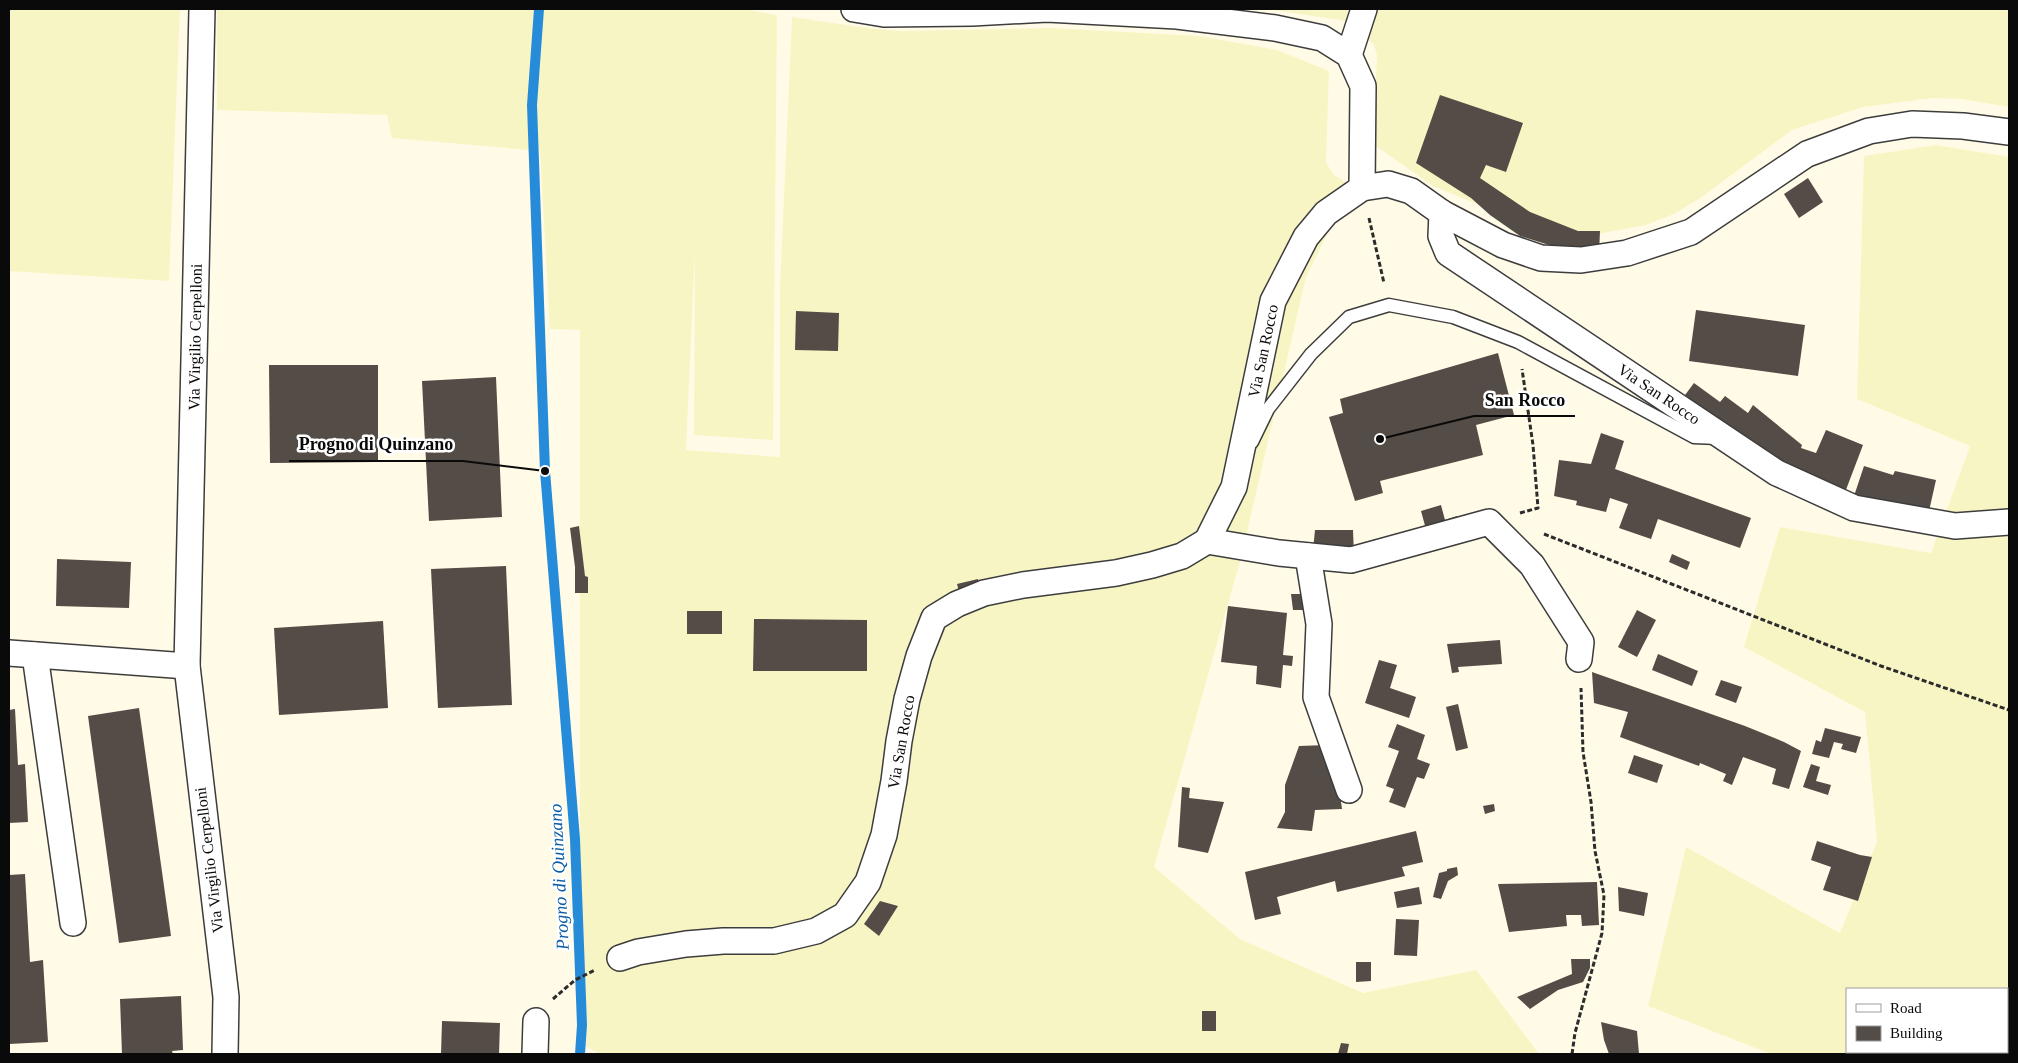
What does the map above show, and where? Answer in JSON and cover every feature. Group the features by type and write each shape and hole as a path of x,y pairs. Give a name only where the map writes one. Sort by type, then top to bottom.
{"street":[{"name":"Via Virgilio Cerpelloni","path":"202,9 187,666 226,998 225,1054"},
{"path":"854,9 884,14 972,13 1048,9 1177,16 1275,28 1322,38 1349,55 1363,86 1362,188"},
{"path":"1349,55 1364,9"},
{"path":"1442,213 1503,245 1541,258 1581,260 1627,253 1691,232 1806,154 1869,131 1912,124 1964,126 2009,132"},
{"name":"Via San Rocco","path":"620,958 638,952 686,944 723,941 774,941 816,931 845,915 868,882 884,835 907,699 918,656 934,618 957,604 984,593 1023,585 1116,573 1143,567 1182,556 1207,541 1234,487 1273,301 1306,237 1326,213 1362,188 1388,184 1411,191 1442,213 1441,236 1448,253 1777,473 1854,508 1955,526 2009,522"},
{"path":"1207,541 1308,556 1351,560 1490,522 1532,565 1580,642 1579,659"},
{"path":"1308,556 1318,624 1316,697 1349,790"},
{"path":"9,653 187,666"},
{"path":"34,655 73,923"},
{"path":"535,1054 536,1022"}],"lane":[{"path":"1238,468 1268,410 1311,354 1349,317 1389,305 1453,317 1518,342 1694,438 1725,438"}],"path":[{"path":"1362,188 1389,305"},
{"path":"1490,522 1538,508 1533,445 1518,342"},
{"path":"1537,531 1881,666 2009,710"},
{"path":"1572,1054 1575,1033 1602,933 1604,895 1595,851 1591,802 1583,752 1579,659"},
{"path":"536,1022 545,1006 575,980 620,958"}],"shaded area":[{"path":"9,9 180,9 169,281 9,271"},
{"path":"217,9 742,9 777,15 773,440 694,435 695,251 686,450 780,457 780,287 792,17 901,31 1052,28 1199,36 1277,50 1329,71 1326,162 1333,174 1351,186 1306,277 1241,558 1154,867 1240,939 1363,993 1476,970 1539,1054 600,1054 580,1043 580,330 550,329 540,151 392,138 387,115 217,110"},
{"path":"1266,9 1348,9 1346,21"},
{"path":"1369,9 2009,9 2009,107 1961,99 1933,98 1863,107 1792,130 1699,199 1674,214 1646,225 1587,236 1526,224 1433,186 1373,144 1377,55 1374,45 1365,35"},
{"path":"1936,145 2009,157 2009,1054 1771,1054 1648,1006 1686,847 1840,933 1877,841 1865,712 1744,647 1780,527 1931,553 1970,446 1857,399 1864,156"}],"building":[{"path":"1440,95 1523,123 1506,172 1486,165 1480,178 1530,212 1578,231 1600,231 1599,254 1572,252 1520,236 1490,215 1471,198 1416,163"},
{"path":"1808,178 1823,202 1799,218 1784,194"},
{"path":"1696,310 1805,325 1798,376 1689,361"},
{"path":"796,311 839,313 838,351 795,350"},
{"path":"1498,353 1514,415 1476,425 1483,455 1380,481 1383,493 1355,501 1329,417 1343,413 1340,399"},
{"path":"269,365 378,365 378,462 270,463"},
{"path":"496,377 502,517 429,521 422,381"},
{"path":"1694,383 1720,402 1725,396 1748,413 1753,405 1802,445 1801,448 1816,453 1826,430 1863,445 1844,495 1792,474 1685,395"},
{"path":"1601,433 1624,441 1615,469 1751,518 1740,548 1658,519 1651,539 1619,528 1628,504 1610,498 1606,512 1576,505 1577,501 1554,496 1559,460 1591,464"},
{"path":"1864,466 1893,475 1895,471 1936,480 1927,520 1854,496"},
{"path":"1441,505 1445,520 1457,516 1459,524 1427,533 1421,511"},
{"path":"579,526 585,576 588,577 588,593 575,593 575,567 570,528"},
{"path":"1315,530 1353,530 1354,555 1313,550"},
{"path":"1672,554 1690,562 1687,570 1669,562"},
{"path":"57,559 131,562 129,608 56,606"},
{"path":"506,566 512,705 438,708 431,569"},
{"path":"978,579 980,589 960,595 957,584"},
{"path":"1291,594 1311,594 1313,610 1293,610"},
{"path":"1228,606 1287,613 1283,655 1293,656 1292,666 1283,665 1281,688 1256,684 1257,666 1221,662"},
{"path":"1637,610 1656,620 1637,657 1618,647"},
{"path":"687,611 722,611 722,634 687,634"},
{"path":"754,619 867,620 867,671 753,671"},
{"path":"383,621 388,708 279,715 274,628"},
{"path":"1500,640 1502,664 1458,667 1459,672 1452,673 1447,644"},
{"path":"1658,654 1698,671 1692,686 1652,670"},
{"path":"1379,660 1397,665 1390,688 1416,697 1409,718 1365,703"},
{"path":"1592,672 1745,726 1801,751 1789,789 1772,784 1776,769 1743,757 1732,785 1723,781 1726,774 1700,763 1699,766 1620,737 1628,712 1594,703"},
{"path":"1721,680 1742,687 1736,703 1715,695"},
{"path":"1458,704 1468,748 1456,751 1446,707"},
{"path":"139,708 171,936 119,943 88,716"},
{"path":"15,709 18,765 25,764 28,822 9,823 9,710"},
{"path":"1397,724 1425,735 1417,759 1430,764 1424,779 1417,777 1405,808 1389,802 1394,789 1386,786 1399,751 1388,747"},
{"path":"1825,728 1861,737 1856,753 1841,749 1843,744 1834,742 1829,758 1812,754 1816,740 1821,742"},
{"path":"1328,745 1338,781 1342,809 1315,810 1312,831 1277,828 1285,812 1285,785 1299,746"},
{"path":"1634,755 1663,765 1657,783 1628,773"},
{"path":"1811,764 1820,767 1816,781 1831,785 1828,795 1803,787"},
{"path":"1182,787 1190,788 1189,798 1224,802 1208,853 1178,847"},
{"path":"1494,804 1495,811 1485,814 1483,806"},
{"path":"1416,831 1423,862 1402,867 1405,876 1337,892 1335,881 1277,897 1281,914 1255,920 1245,872"},
{"path":"1817,841 1872,857 1858,901 1823,890 1831,867 1811,860"},
{"path":"1457,867 1458,875 1448,881 1441,899 1433,897 1439,873"},
{"path":"25,874 30,962 43,960 48,1042 9,1044 9,875"},
{"path":"1597,882 1599,925 1582,926 1581,915 1566,915 1567,926 1509,932 1498,884"},
{"path":"1419,887 1422,904 1397,908 1394,892"},
{"path":"1618,887 1648,893 1644,916 1619,911"},
{"path":"880,901 898,906 879,936 864,924"},
{"path":"1396,919 1419,920 1417,956 1394,955"},
{"path":"1571,959 1590,959 1590,968 1583,982 1558,990 1530,1009 1517,997 1572,974"},
{"path":"1356,962 1371,962 1371,981 1356,982"},
{"path":"181,996 183,1050 172,1051 173,1054 122,1054 120,999"},
{"path":"1202,1011 1216,1011 1216,1031 1202,1031"},
{"path":"442,1021 500,1023 499,1054 441,1054"},
{"path":"1601,1022 1637,1031 1639,1054 1609,1054"},
{"path":"1341,1043 1349,1044 1347,1054 1338,1054"}],"waterway":[{"name":"Progno di Quinzano","path":"539,9 532,105 545,471 575,839 582,1025 580,1054"}],"place":[{"name":"San Rocco","path":"1380,439"},
{"name":"Progno di Quinzano","path":"545,471"}]}
